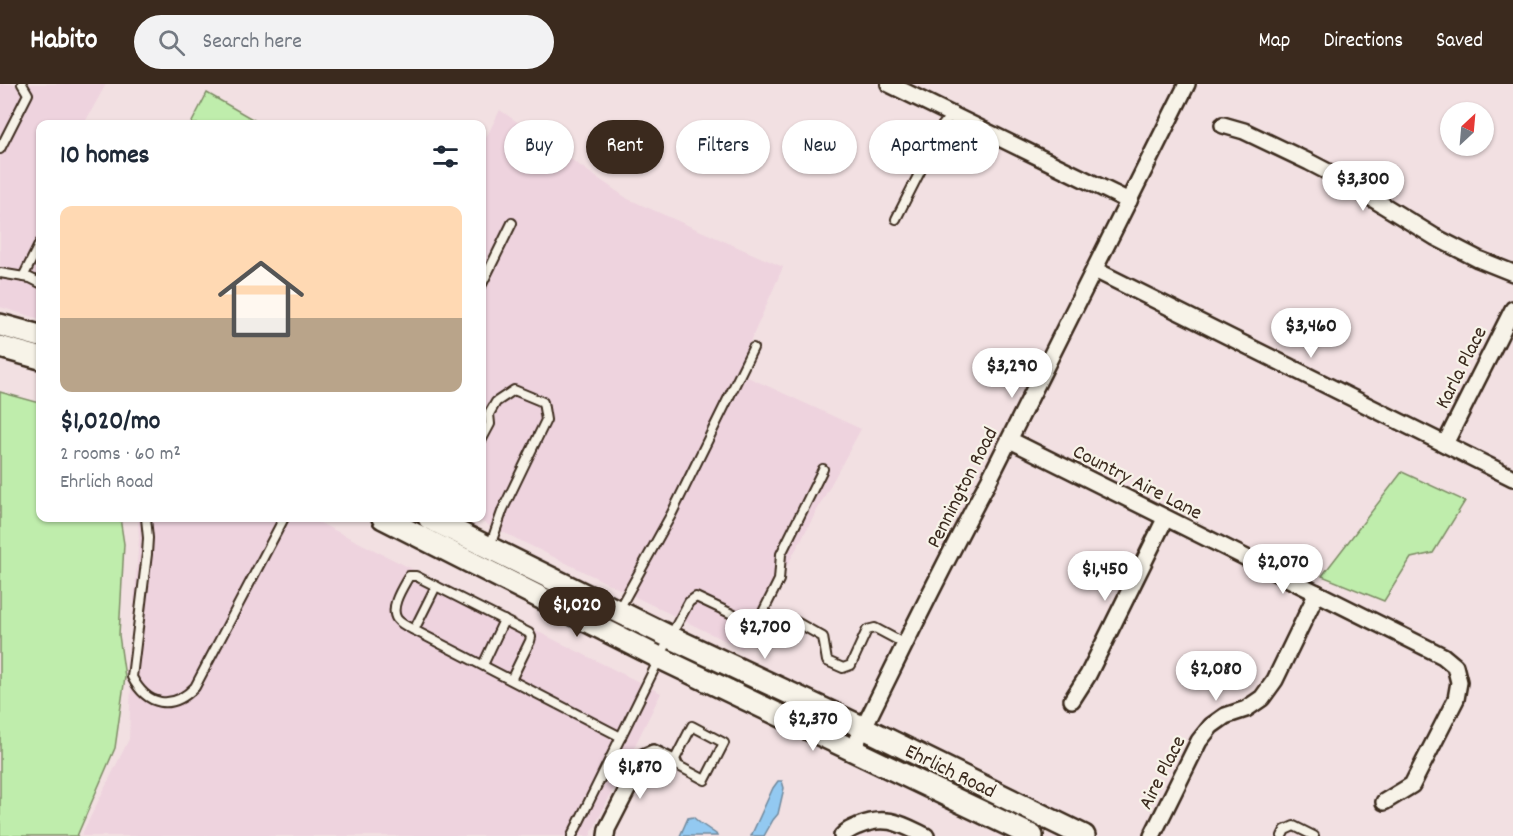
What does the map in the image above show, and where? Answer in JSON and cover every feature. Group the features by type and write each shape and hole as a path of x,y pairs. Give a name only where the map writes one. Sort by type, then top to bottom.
{"main road":[{"path":"0,325 36,335"},
{"path":"0,347 36,357"},
{"name":"Ehrlich Road","path":"391,522 660,658 1032,836"},
{"name":"Ehrlich Road","path":"440,522 670,637 864,728 1084,836"}],"street":[{"path":"889,84 1129,201"},
{"name":"Pennington Road","path":"854,750 966,521 1010,440 1187,84"},
{"path":"1223,125 1244,131 1317,166 1435,237 1478,259 1513,273"},
{"path":"1095,270 1513,478"},
{"name":"Karla Place","path":"1445,444 1513,309"},
{"name":"Country Aire Lane","path":"1010,440 1443,656 1455,666 1460,682 1456,699 1412,784 1384,802"},
{"path":"1072,700 1088,675 1165,519"},
{"name":"Aire Place","path":"1152,836 1200,741 1211,726 1225,716 1246,709 1262,698 1275,680 1317,593"},
{"path":"606,836 607,829 644,757 653,753 673,763"},
{"path":"842,836 846,831 879,820 899,823 926,836"}],"lane":[{"path":"0,149 28,94 22,84"},
{"path":"896,219 938,131 951,115"},
{"path":"486,276 512,222"},
{"path":"23,277 36,251"},
{"path":"0,273 36,281"},
{"path":"619,610 671,515 753,348"},
{"path":"486,432 490,424 489,414 496,402 514,390 543,402 546,420 502,509 490,547"},
{"path":"760,618 779,580 781,554 823,469"},
{"path":"146,522 147,546 132,677 138,689 148,698 158,702 179,700 195,687 282,522"},
{"path":"511,680 531,637 528,633 436,586 409,576 395,605 395,615 402,624 621,737"},
{"path":"414,630 436,586"},
{"path":"572,836 670,637 689,602 696,597 749,622 760,618 771,621 791,619 823,637 827,661 843,668 851,665 867,630 875,628 905,644"},
{"path":"483,666 504,620"},
{"path":"693,726 724,742 705,780 673,763 693,726"},
{"path":"1282,836 1285,830 1294,826 1314,836"}],"shaded area":[{"path":"0,84 106,84 86,120 36,120 36,318 0,307"},
{"path":"500,110 514,120 504,120 504,174 574,174 574,161 586,170 586,174 592,174 628,199 783,267 737,372 861,429 742,649 482,522 486,522 486,138"},
{"path":"138,522 318,522 661,693 590,836 81,836 129,739 134,598"}],"green space":[{"path":"207,93 254,120 193,120"},
{"path":"0,392 36,402 36,522 121,522 124,544 119,635 125,677 115,748 77,836 0,836"},
{"path":"1402,472 1465,501 1433,553 1411,558 1384,601 1322,576"}],"water":[{"path":"778,781 782,781 784,788 778,814 764,836 751,836 773,788"},
{"path":"693,817 717,836 680,836 688,818"}]}
